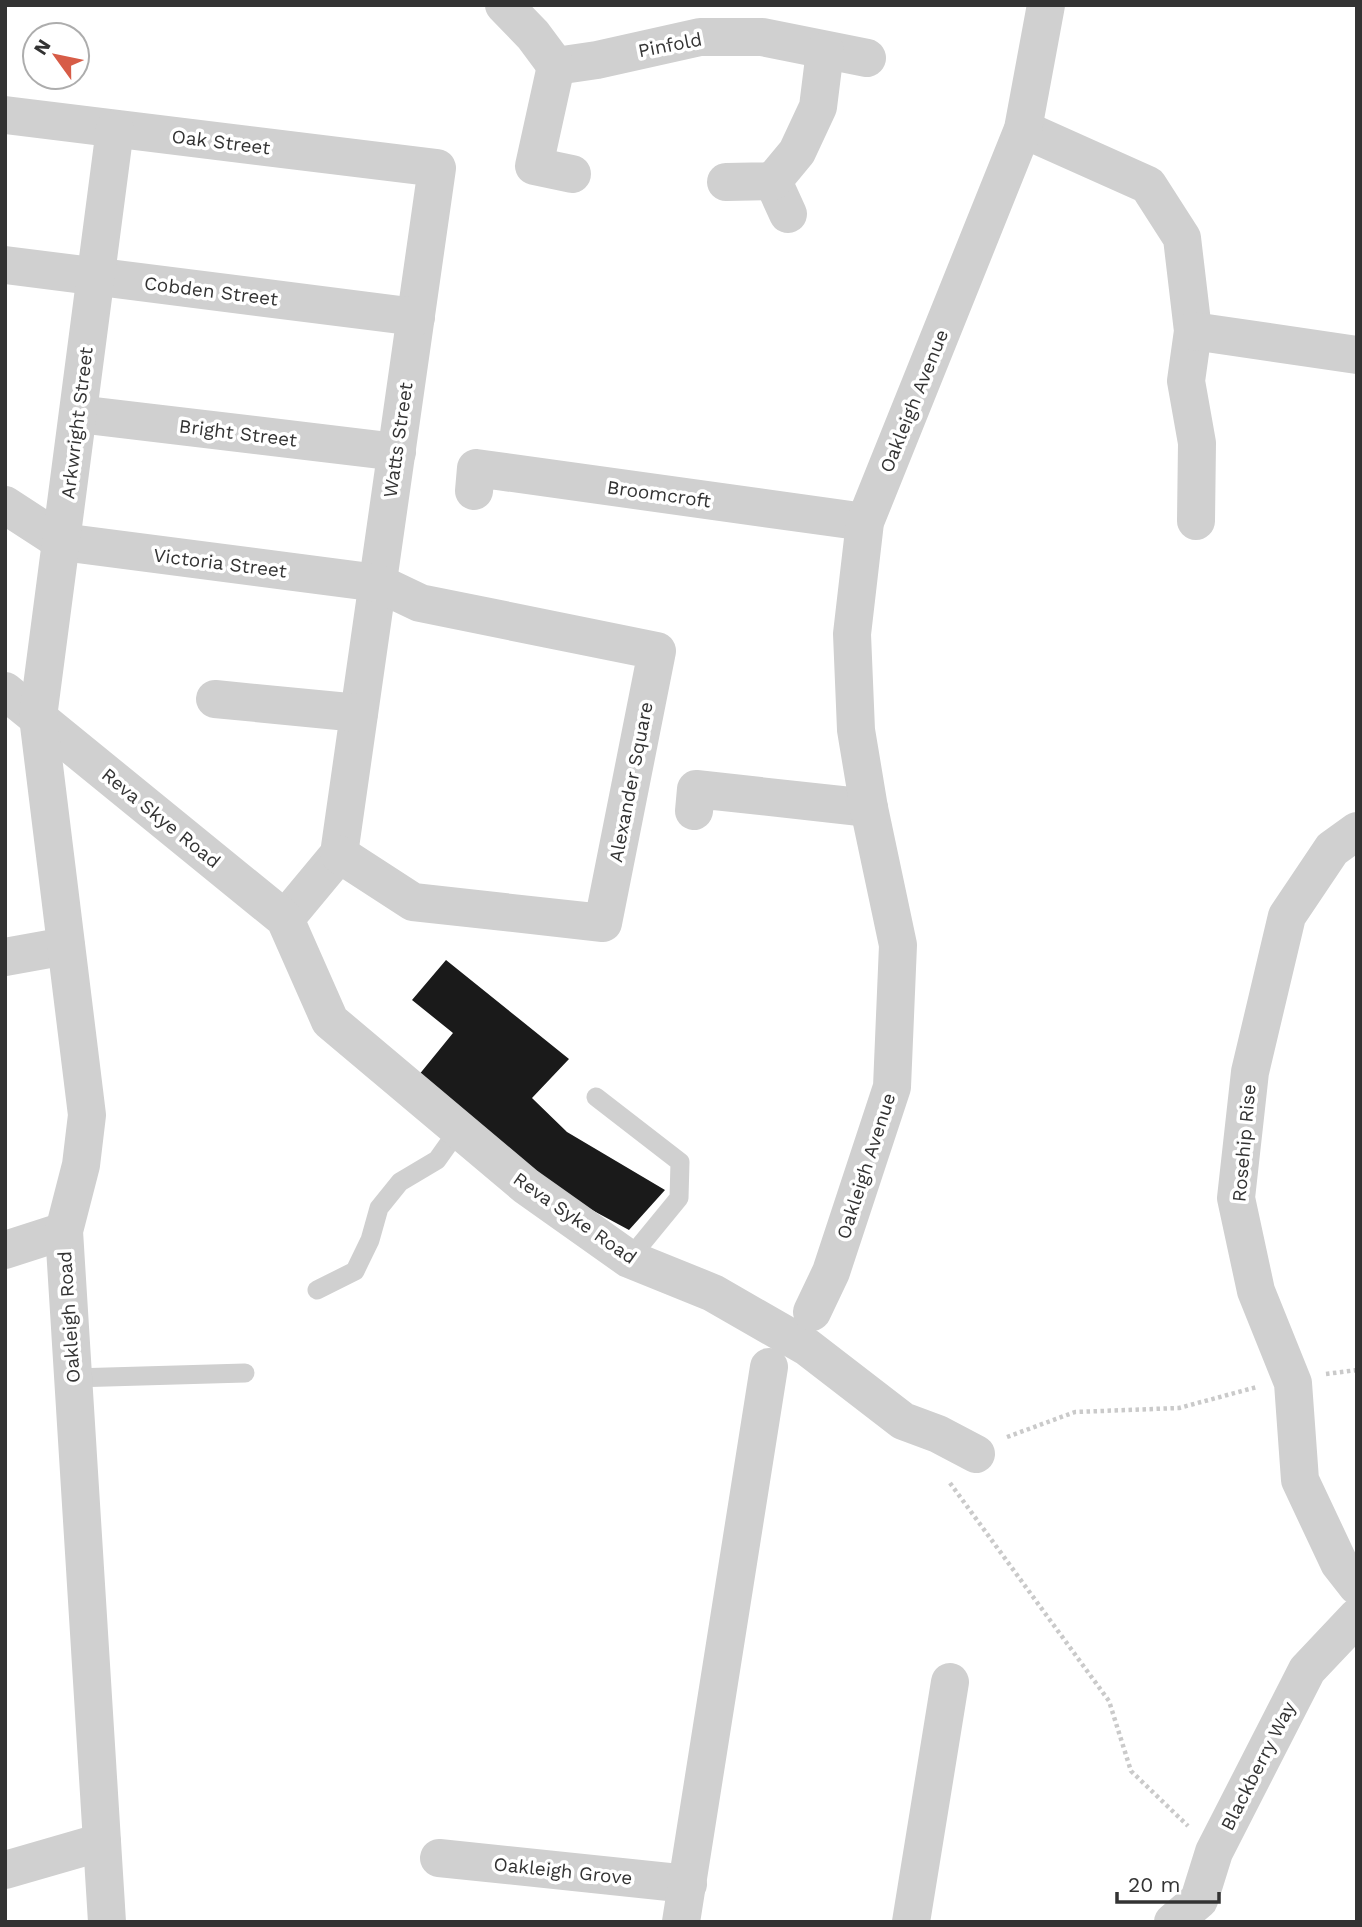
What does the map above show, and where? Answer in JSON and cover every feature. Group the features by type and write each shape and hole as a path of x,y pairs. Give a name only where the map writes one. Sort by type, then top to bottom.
{"street":[{"path":"504,5 533,35 556,66 534,166 572,174"},
{"name":"Oakleigh Avenue","path":"812,1312 831,1272 892,1087 898,945 869,808 856,730 852,634 865,522 1023,130 1046,5"},
{"name":"Pinfold","path":"556,66 597,60 701,37 762,37 867,58"},
{"path":"726,182 781,197 797,152 818,107 825,51"},
{"name":"Oak Street","path":"5,116 437,168"},
{"name":"Arkwright Street","path":"38,717 116,129"},
{"path":"1023,130 1148,185 1182,237 1193,331 1186,381 1197,443 1196,521"},
{"name":"Watts Street","path":"339,854 437,168"},
{"name":"Cobden Street","path":"5,265 416,317"},
{"path":"1193,331 1357,355"},
{"name":"Bright Street","path":"78,414 397,452"},
{"name":"Broomcroft","path":"474,491 476,468 865,522"},
{"path":"5,505 62,542"},
{"name":"Victoria Street","path":"62,542 378,583"},
{"name":"Alexander Square","path":"339,854 414,902 603,923 657,651 420,603 378,583"},
{"path":"5,691 38,717"},
{"path":"215,699 359,713"},
{"name":"Reva Skye Road","path":"38,717 285,919"},
{"name":"Oakleigh Road","path":"38,717 87,1115 81,1165 64,1231 107,1922"},
{"path":"694,811 696,789 869,808"},
{"name":"Rosehip Rise","path":"1357,831 1332,849 1287,916 1250,1072 1236,1198 1256,1292 1293,1383 1300,1480 1339,1563 1357,1586"},
{"path":"285,919 339,854"},
{"name":"Reva Syke Road","path":"285,919 330,1021 526,1186 629,1259 713,1293 807,1347 903,1421 939,1434 976,1454"},
{"path":"5,957 66,946"},
{"path":"5,1250 64,1231"},
{"path":"681,1922 769,1367"},
{"name":"Blackberry Way","path":"1172,1922 1199,1900 1214,1852 1307,1670 1357,1617"},
{"path":"911,1922 950,1682"},
{"path":"5,1870 102,1842"},
{"name":"Oakleigh Grove","path":"439,1858 688,1884"}],"lane":[{"path":"596,1097 680,1162 679,1198 629,1259"},
{"path":"317,1290 355,1271 370,1240 379,1208 400,1182 437,1160 459,1129"},
{"path":"73,1378 245,1373"}],"path":[{"path":"976,1454 1015,1433 1075,1412 1180,1408 1246,1388 1293,1383 1306,1376 1357,1370"},
{"path":"950,1483 1109,1701 1131,1771 1214,1852"}],"building":[{"path":"446,960 569,1059 532,1098 567,1132 665,1190 629,1230 540,1182 418,1076 453,1033 412,1000"}]}
